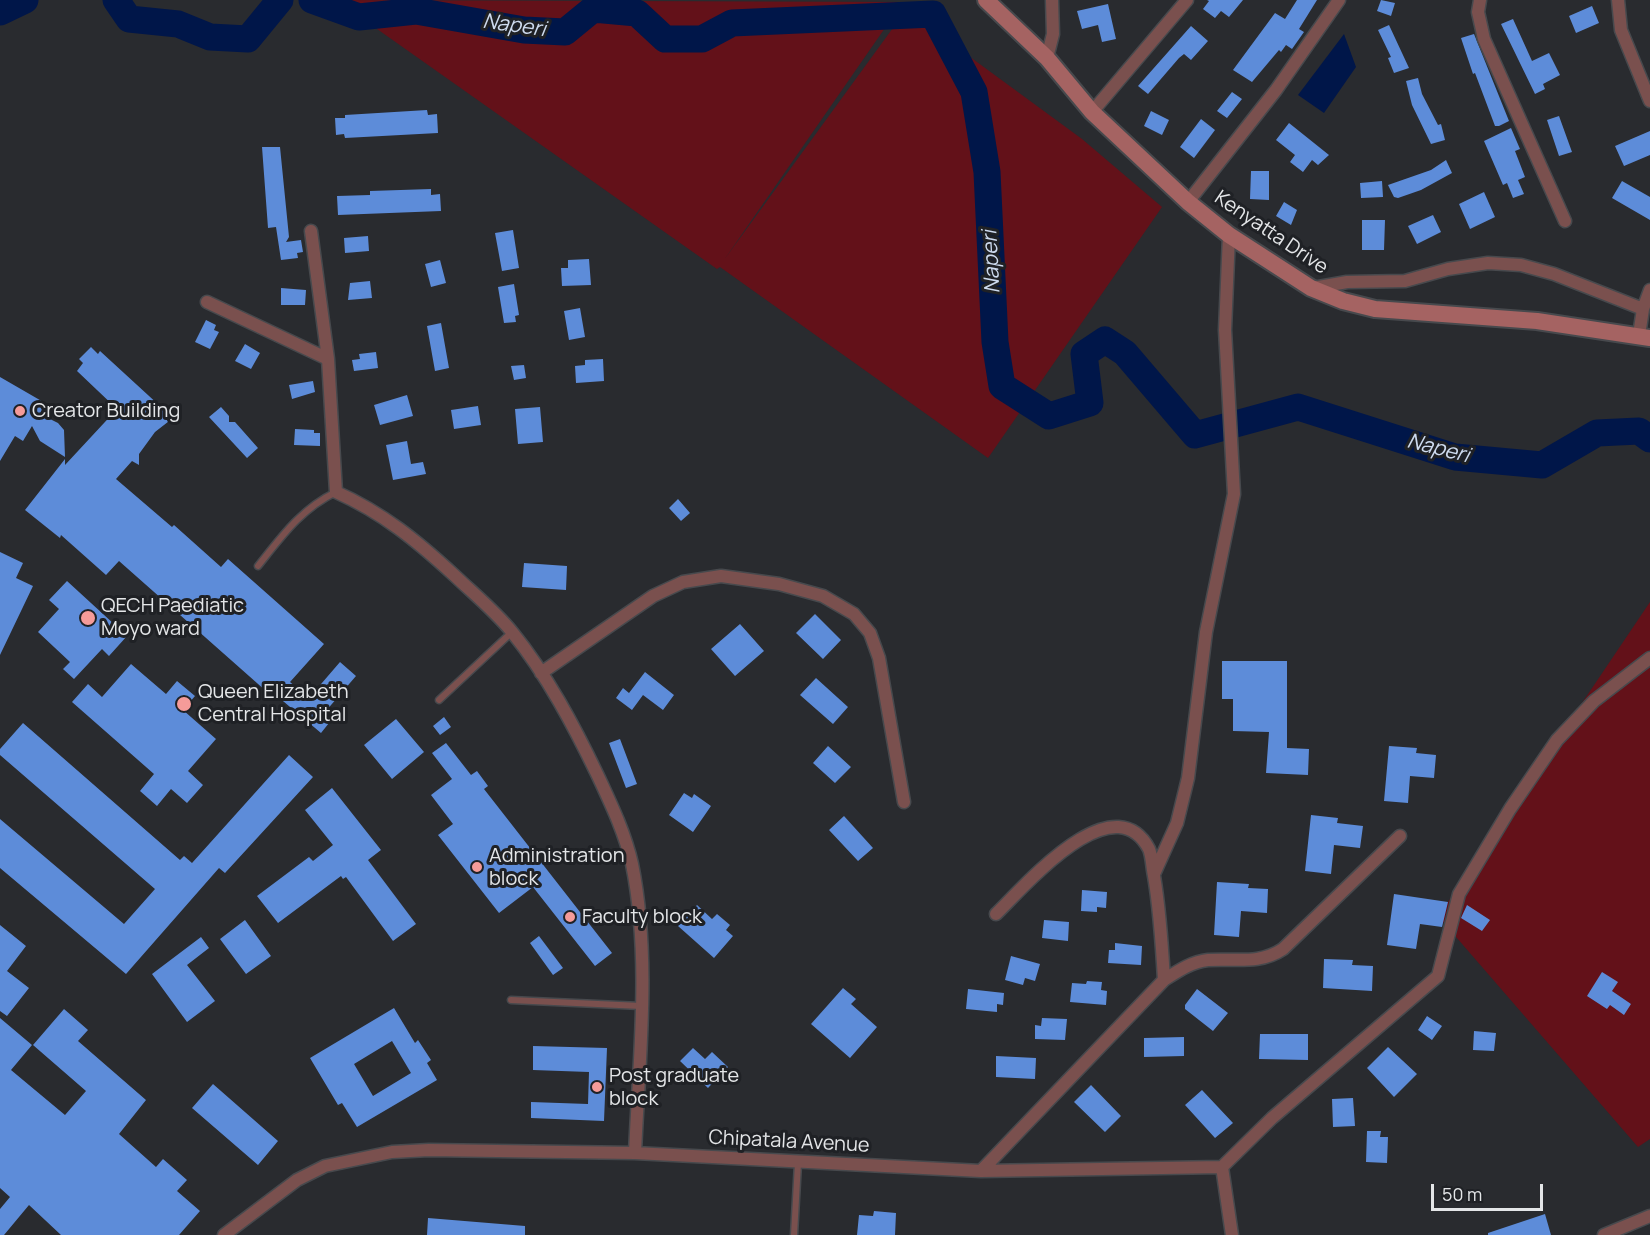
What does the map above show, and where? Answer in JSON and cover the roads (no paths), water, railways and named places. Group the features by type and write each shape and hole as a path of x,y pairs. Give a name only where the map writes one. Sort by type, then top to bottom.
{"main road":[{"name":"Kenyatta Drive","path":"986,0 1047,58 1092,112 1188,202 1229,235 1311,288 1343,301 1375,309 1537,321 1645,336"}],"street":[{"path":"1047,58 1053,34 1052,0"},
{"path":"1092,112 1187,0"},
{"path":"1188,202 1276,90 1339,0"},
{"path":"1480,0 1478,12 1484,39 1565,220"},
{"path":"1618,0 1621,30 1650,101"},
{"path":"311,231 328,359 336,492 370,507 404,531 442,564 512,632 541,673 583,745 616,813 632,863 639,923 641,1006 635,1153"},
{"path":"1154,874 1177,823 1188,778 1206,632 1234,494 1225,330 1229,235"},
{"path":"1311,288 1347,282 1405,281 1449,269 1488,263 1521,266 1554,274 1643,309"},
{"path":"1645,336 1643,309 1650,290"},
{"path":"207,302 328,359"},
{"path":"541,673 653,596 683,582 721,576 779,584 823,596 854,614 870,633 879,658 904,802"},
{"path":"1232,1235 1222,1167 1272,1118 1438,975 1459,894 1510,809 1557,740 1594,701 1650,658"},
{"path":"996,914 1050,862 1076,841 1097,829 1111,826 1130,831 1141,839 1149,850 1161,918 1164,980"},
{"path":"981,1171 1164,980 1185,967 1206,960 1270,958 1400,836"},
{"name":"Chipatala Avenue","path":"224,1235 297,1180 325,1166 392,1152 429,1150 635,1153 981,1171 1222,1167"},
{"path":"1604,1235 1650,1216"}],"lane":[{"path":"258,566 297,518 316,502 336,492"},
{"path":"439,700 512,632"},
{"path":"511,1000 641,1006"},
{"path":"794,1235 798,1163"}],"water":[{"path":"1344,34 1356,67 1324,113 1298,95"}],"waterway":[{"name":"Naperi","path":"0,12 25,0"},
{"name":"Naperi","path":"116,0 129,19 178,24 210,37 248,39 280,0"},
{"name":"Naperi","path":"312,0 359,17 416,11 524,30 565,32 593,9 637,13 665,39 702,39 732,23 933,14 974,92 987,172 995,342 1002,386 1049,416 1090,403 1084,354 1105,340 1125,353 1195,435 1298,407 1455,457 1542,465 1597,433 1639,431 1650,439"}],"place":[{"name":"Creator Building","path":"20,411"},
{"name":"QECH Paediatic Moyo ward","path":"88,618"},
{"name":"Queen Elizabeth Central Hospital","path":"184,704"},
{"name":"Administration block","path":"477,867"},
{"name":"Faculty block","path":"570,917"},
{"name":"Post graduate block","path":"597,1087"}]}
